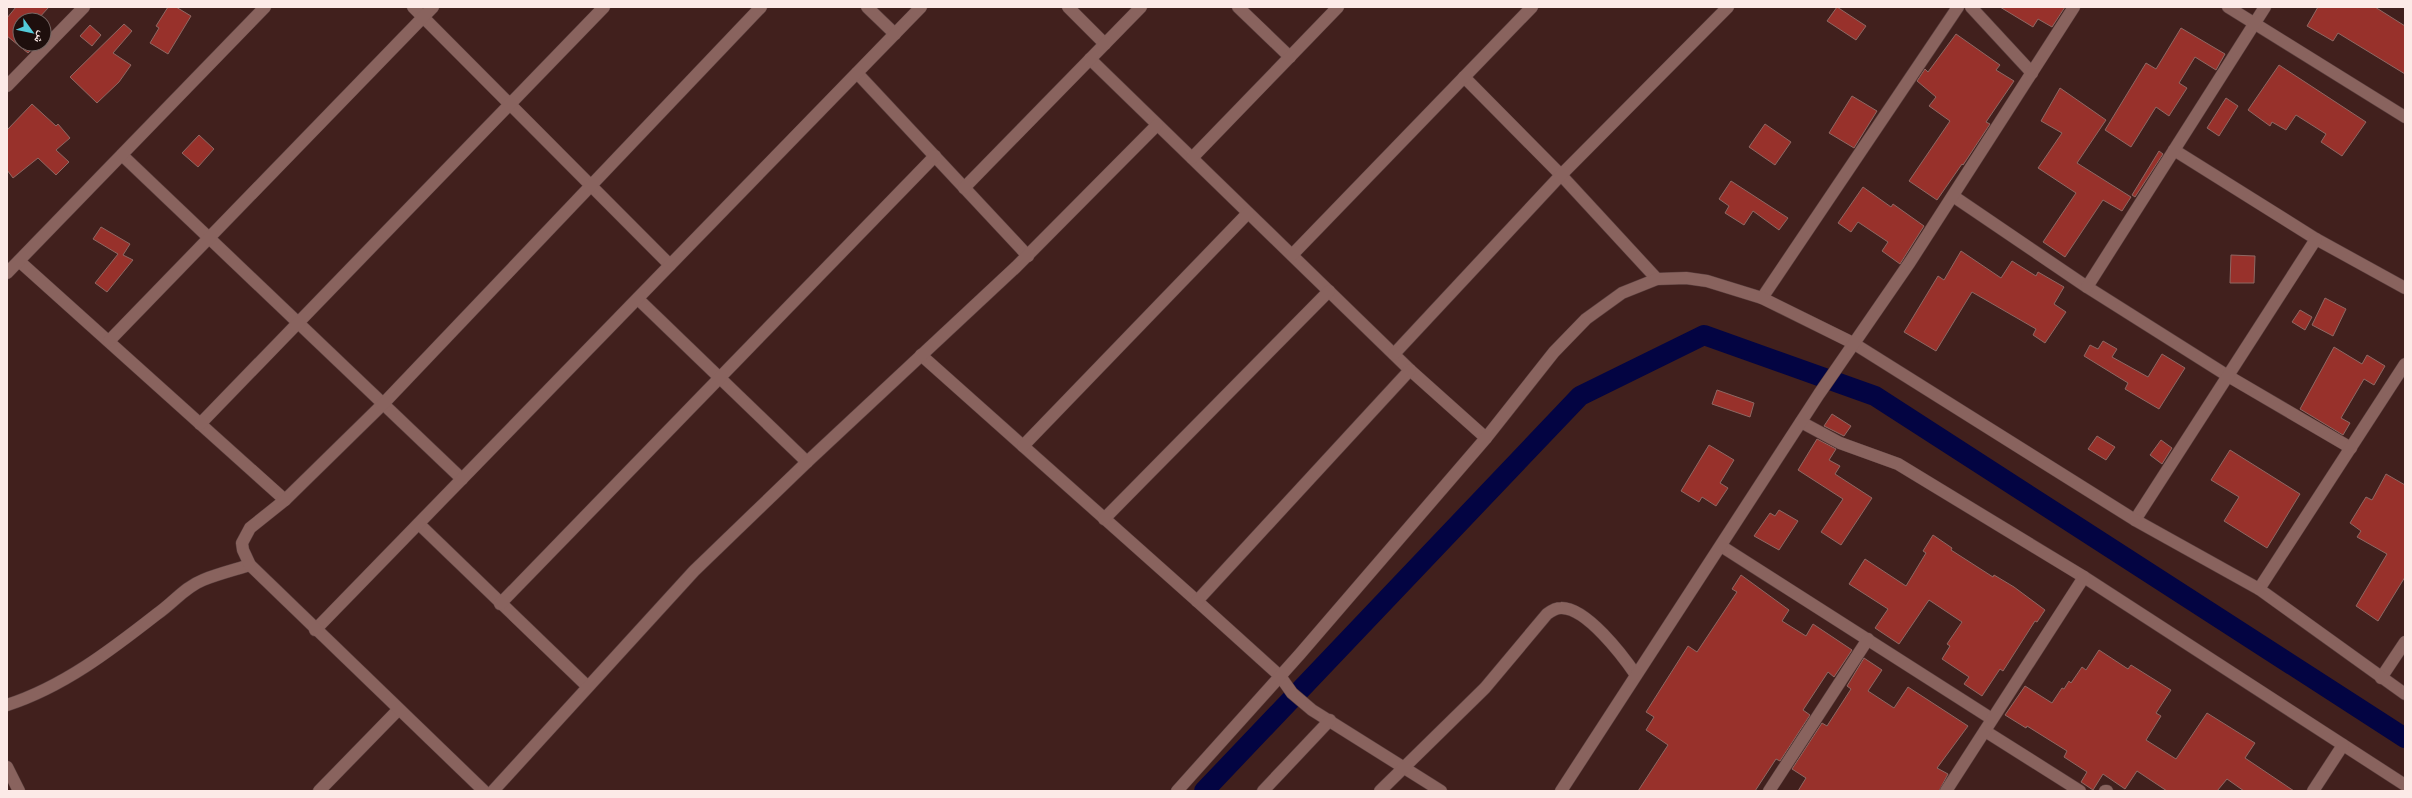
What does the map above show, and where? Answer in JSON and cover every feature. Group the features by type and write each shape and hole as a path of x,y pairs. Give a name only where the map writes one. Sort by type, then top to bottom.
{"street":[{"path":"7,86 84,7"},
{"path":"413,7 670,265"},
{"path":"109,341 433,7"},
{"path":"200,424 604,7"},
{"path":"484,791 315,630 250,565 243,550 245,535 285,500 382,405 761,7"},
{"path":"867,7 895,34"},
{"path":"315,630 921,7"},
{"path":"1068,7 1105,44"},
{"path":"964,188 1141,7"},
{"path":"1238,7 1290,57"},
{"path":"1192,158 1338,7"},
{"path":"1292,255 1532,7"},
{"path":"1394,354 1561,175 1728,7"},
{"path":"1762,298 1958,7"},
{"path":"1971,7 2032,73"},
{"path":"1561,791 1853,343 1910,262 2074,7"},
{"path":"2228,7 2405,117"},
{"path":"2087,287 2265,7"},
{"path":"7,273 263,8"},
{"path":"1090,59 1410,370 1486,438"},
{"path":"857,73 1028,256"},
{"path":"1464,77 1561,175 1657,279"},
{"path":"493,791 587,686 694,571 807,462 1028,256 1157,125"},
{"path":"2174,150 2316,239 2405,288"},
{"path":"122,155 210,237 297,324 462,479"},
{"path":"500,604 935,156"},
{"path":"1953,196 2087,287 2228,376 2351,448"},
{"path":"1023,446 1248,213"},
{"path":"2135,520 2316,239"},
{"path":"19,261 285,500"},
{"path":"1178,791 1280,676 1486,438 1554,352 1586,320 1622,292 1657,279 1686,278 1707,281 1762,298 1853,343 2135,520 2259,589 2405,694"},
{"path":"1104,519 1329,291"},
{"path":"638,299 807,462"},
{"path":"921,355 1197,600 1280,676 1292,693 1312,710 1404,766 1441,791"},
{"path":"2259,589 2405,364"},
{"path":"1197,600 1410,370"},
{"path":"1801,422 1840,442 1898,464 2084,578 2405,785"},
{"path":"419,524 500,604 587,686"},
{"path":"1721,546 1992,719"},
{"path":"7,705 45,689 96,660 159,613 188,589 203,580 250,565"},
{"path":"1946,791 2084,578"},
{"path":"1380,791 1485,688 1554,609 1569,609 1589,622 1613,645 1636,675"},
{"path":"1768,791 1868,639"},
{"path":"2381,678 2405,642"},
{"path":"319,791 398,710"},
{"path":"1263,791 1330,720"},
{"path":"1985,731 2080,791"},
{"path":"2313,791 2342,745"},
{"path":"7,767 19,791"}],"building":[{"path":"16,7 49,7 44,12 12,12 12,40 7,36 7,18"},
{"path":"168,7 176,7 191,16 168,54 150,43 159,28 156,26"},
{"path":"1837,7 1866,26 1856,40 1827,21"},
{"path":"2000,7 2065,7 2052,27 2038,19 2033,27"},
{"path":"2318,7 2375,7 2405,26 2405,74 2338,33 2333,41 2307,26"},
{"path":"124,24 132,31 113,53 131,65 119,82 97,103 70,77"},
{"path":"90,25 101,35 92,46 80,36"},
{"path":"2181,28 2225,54 2216,70 2195,57 2179,83 2187,88 2169,116 2156,107 2131,147 2105,130 2146,63 2156,69"},
{"path":"1956,34 2000,65 1996,70 2014,81 1986,122 1990,124 1963,165 1962,164 1937,200 1909,181 1950,121 1929,106 1936,97 1917,81 1925,69 1928,72"},
{"path":"2279,65 2366,122 2342,156 2321,142 2326,134 2296,115 2286,130 2272,122 2270,126 2248,110"},
{"path":"2060,88 2106,120 2077,163 2131,197 2122,211 2103,200 2065,257 2043,242 2076,193 2038,168 2062,133 2041,121"},
{"path":"1852,96 1877,111 1854,148 1829,133"},
{"path":"2226,98 2238,106 2219,136 2207,128"},
{"path":"32,104 56,126 58,124 70,138 56,150 69,162 56,175 38,158 13,178 7,170 7,130"},
{"path":"1765,124 1791,142 1775,165 1749,147"},
{"path":"199,135 214,149 198,167 182,153"},
{"path":"2159,151 2163,154 2135,197 2132,195"},
{"path":"1731,181 1788,218 1779,230 1753,211 1744,225 1725,213 1729,206 1719,199"},
{"path":"1863,187 1891,207 1893,204 1924,226 1900,264 1882,251 1888,242 1858,222 1851,232 1838,223"},
{"path":"101,227 130,244 123,255 133,260 107,292 95,283 118,254 93,239"},
{"path":"1961,251 2001,278 2012,261 2036,276 2038,272 2064,287 2054,304 2066,312 2045,343 2033,335 2036,329 1972,292 1936,351 1904,332 1938,276 1944,280"},
{"path":"2231,255 2255,256 2254,283 2230,283"},
{"path":"2325,298 2346,309 2333,336 2312,325"},
{"path":"2300,310 2312,317 2305,330 2292,322"},
{"path":"2103,341 2117,349 2112,357 2148,377 2162,354 2185,368 2159,409 2125,389 2128,383 2084,356 2090,345 2098,349"},
{"path":"2334,347 2362,364 2367,355 2385,366 2374,385 2364,379 2341,418 2350,423 2343,435 2300,409"},
{"path":"1717,390 1754,403 1750,417 1712,404"},
{"path":"1832,414 1851,426 1844,436 1824,426"},
{"path":"2097,436 2115,447 2106,460 2088,449"},
{"path":"1817,439 1836,449 1829,460 1840,466 1835,474 1872,498 1841,545 1821,532 1843,499 1798,470"},
{"path":"2161,440 2172,448 2162,464 2150,455"},
{"path":"1709,445 1734,460 1720,483 1728,488 1716,506 1702,497 1699,502 1681,491"},
{"path":"2230,450 2300,494 2267,548 2224,521 2239,497 2211,480"},
{"path":"2386,474 2405,485 2405,577 2378,621 2356,606 2387,554 2357,537 2361,531 2350,523 2366,497 2372,500"},
{"path":"1779,510 1798,521 1779,550 1754,536 1770,513 1775,516"},
{"path":"1933,535 1952,548 1951,550 1993,577 1994,575 2014,587 2045,610 2037,622 2035,621 2003,671 2000,669 1982,696 1964,684 1969,677 1942,659 1950,646 1947,644 1962,622 1929,600 1899,644 1875,628 1888,609 1849,584 1865,559 1906,586 1926,553 1923,551"},
{"path":"1741,575 1789,610 1782,621 1806,636 1813,624 1852,650 1834,677 1828,672 1803,710 1810,715 1780,761 1776,759 1755,791 1638,791 1668,745 1646,730 1654,717 1646,712 1688,646 1697,652 1737,592 1732,589"},
{"path":"2099,650 2128,669 2131,665 2171,690 2156,713 2161,716 2146,740 2176,759 2207,713 2255,743 2245,758 2294,791 2244,791 2227,779 2217,791 2167,791 2137,771 2125,789 2103,774 2093,790 2081,782 2087,772 2064,757 2067,751 2027,726 2026,728 2005,715 2025,686 2052,703 2062,688 2064,689 2069,681 2071,683 2082,667 2086,670"},
{"path":"1864,658 1882,670 1868,691 1894,708 1908,687 1968,726 1937,768 1948,774 1939,791 1798,791 1806,778 1792,769 1822,723 1827,726 1851,689 1847,686"}],"waterway":[{"path":"1204,791 1580,396 1704,335 1875,396 2405,738"}]}
